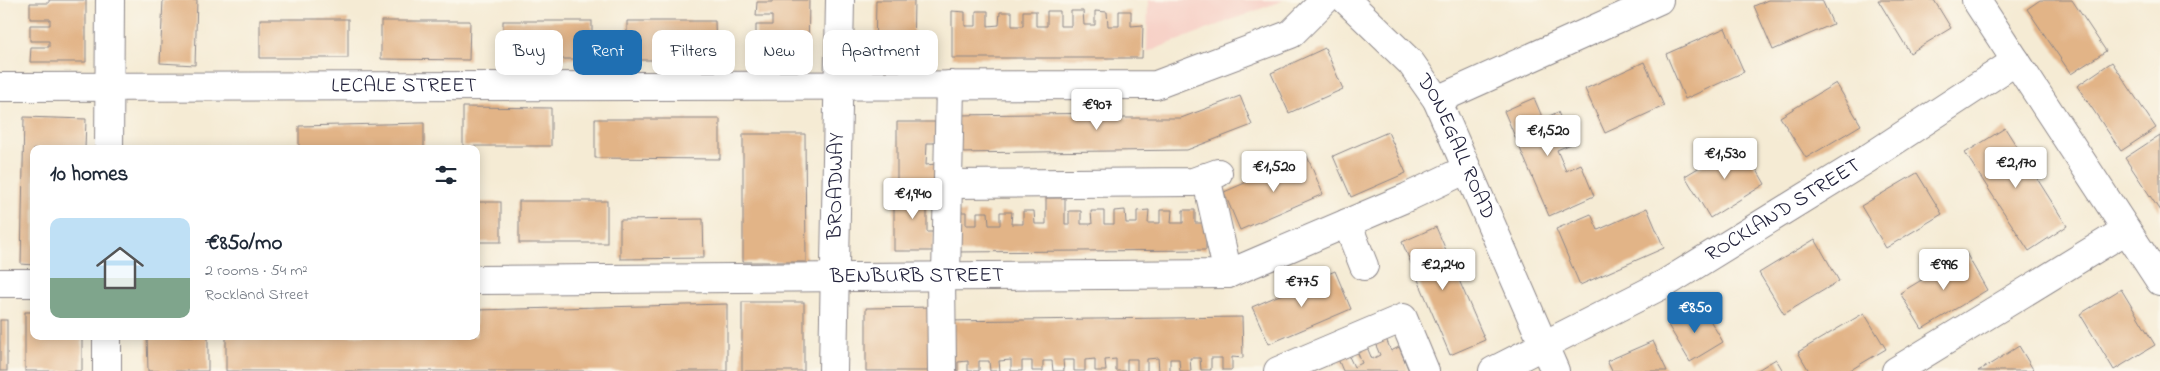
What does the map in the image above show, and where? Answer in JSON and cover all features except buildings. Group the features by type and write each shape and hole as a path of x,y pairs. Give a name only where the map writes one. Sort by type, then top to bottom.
{"street":[{"path":"109,145 110,0"},
{"name":"BROADWAY","path":"834,371 840,0"},
{"name":"LECALE STREET","path":"0,87 1156,85 1291,34 1325,0"},
{"name":"DONEGALL ROAD","path":"1346,0 1411,63 1437,100 1555,371"},
{"path":"1437,100 1659,0"},
{"path":"1976,0 2160,281"},
{"name":"ROCKLAND STREET","path":"1493,371 1666,283 1867,159 2016,62"},
{"path":"942,371 950,85"},
{"name":"BENBURB STREET","path":"480,280 1228,274 1408,197 1467,169"},
{"path":"948,184 1193,182 1212,175 1228,274"},
{"path":"1347,223 1364,266"},
{"path":"1896,371 2126,230"},
{"path":"0,284 30,283"},
{"path":"1278,371 1403,318 1425,371"},
{"path":"107,340 107,371"}],"shaded area":[{"path":"1148,0 1284,0 1147,52"}]}
